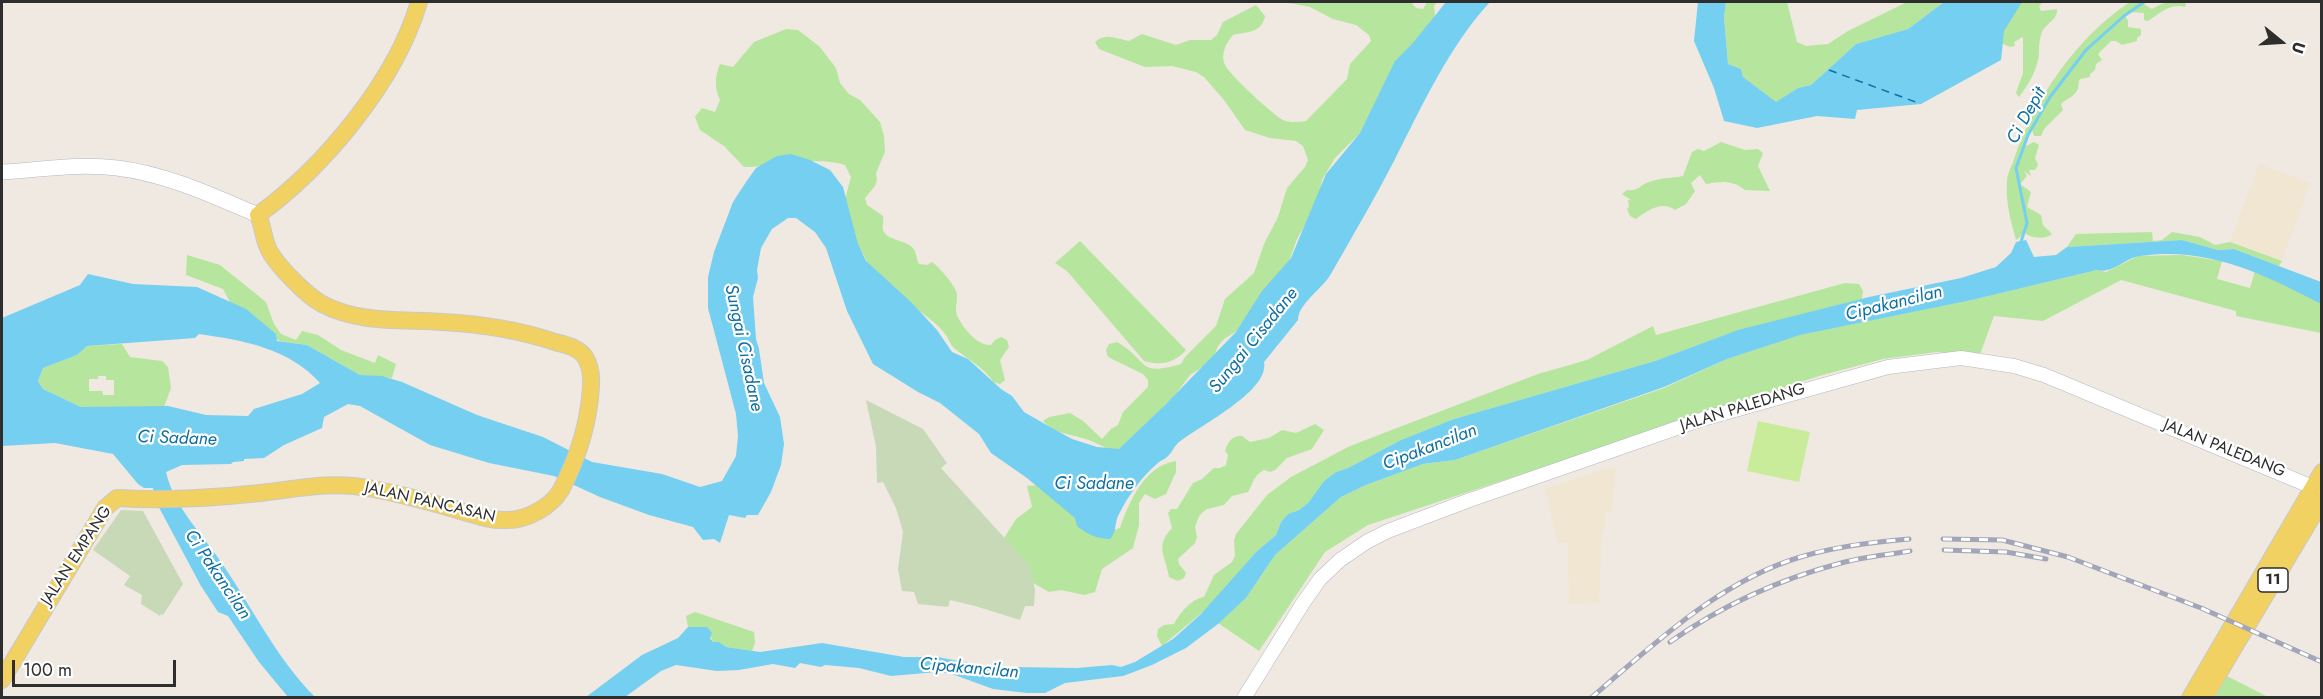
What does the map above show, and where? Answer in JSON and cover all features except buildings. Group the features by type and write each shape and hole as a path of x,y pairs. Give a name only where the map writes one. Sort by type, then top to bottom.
{"main road":[{"path":"2,172 88,166 116,168 164,178 258,215 283,197 312,170 350,126 391,63 408,32 419,2"},
{"name":"JALAN PANCASAN","path":"157,500 258,494 317,486 358,486 424,501 486,519 509,520 527,516 553,501 563,485 579,444 591,388 588,365 578,350 510,330 444,322 374,319 347,314 321,303 287,274 267,247 263,225 258,215"},
{"path":"2294,532 2320,496 2322,472"},
{"name":"JALAN EMPANG","path":"4,671 27,627 34,624 105,508 117,498 157,500"},
{"name":"11","path":"2190,698 2294,532"},
{"name":"11","path":"2204,698 2294,532"}],"street":[{"name":"JALAN PALEDANG","path":"1244,698 1320,579 1340,560 1368,541 1467,501 1703,419 1888,367 1961,358 2014,366 2044,375 2320,496"}],"shaded area":[{"path":"2259,164 2310,183 2282,261 2230,242"},
{"path":"1616,466 1612,511 1606,512 1606,529 1602,530 1599,603 1569,604 1568,543 1558,543 1545,489"}],"green space":[{"path":"1284,2 1411,2 1416,8 1423,9 1427,2 1437,2 1434,6 1436,23 1367,119 1360,133 1335,158 1322,180 1317,204 1297,239 1288,264 1245,326 1224,339 1218,346 1212,361 1190,375 1172,399 1165,404 1162,411 1117,454 1091,441 1052,428 1043,421 1049,417 1070,413 1083,421 1102,439 1118,425 1123,412 1148,387 1148,380 1143,374 1108,357 1106,350 1109,344 1117,342 1150,368 1167,368 1181,364 1185,357 1216,326 1225,299 1254,273 1264,244 1278,217 1287,188 1305,167 1308,160 1303,146 1296,141 1270,138 1245,130 1224,100 1204,77 1196,72 1172,66 1145,67 1099,49 1095,42 1103,37 1129,41 1142,34 1176,45 1190,40 1211,40 1217,35 1223,22 1256,5 1265,16 1263,22 1253,31 1233,35 1224,49 1225,65 1242,85 1278,117 1288,122 1306,121 1347,79 1350,64 1371,41 1369,35 1356,25 1333,19 1310,7"},
{"path":"1726,2 1787,2 1797,42 1806,46 1828,44 1848,31 1907,2 1944,2 1908,29 1856,44 1811,85 1798,88 1776,103 1743,77 1741,69 1728,64 1724,17"},
{"path":"2013,2 2042,2 2039,7 2041,11 2057,9 2057,13 2043,31 2036,66 2019,97 2016,93 2023,73 2023,37 2014,42 2015,46 2010,47 2001,43 2002,29"},
{"path":"2130,2 2144,2 2142,3 2152,9 2168,2 2185,2 2186,4 2185,7 2174,6 2148,21 2144,20 2144,13 2129,12 2125,15 2128,27 2141,29 2141,35 2137,41 2122,45 2111,41 2098,54 2102,60 2096,64 2090,77 2080,79 2077,91 2061,104 2063,110 2044,129 2041,136 2034,136 2032,129 2024,147 2034,142 2039,145 2035,158 2038,165 2035,170 2029,170 2031,176 2024,171 2027,176 2020,184 2031,192 2027,207 2041,215 2043,225 2052,234 2038,238 2025,233 2016,240 2010,218 2007,178 2033,114 2075,51 2111,16"},
{"path":"786,29 798,30 820,47 836,68 840,83 880,122 885,152 876,173 875,186 865,198 867,205 883,216 883,228 888,236 912,247 919,264 927,265 932,262 949,279 957,294 957,315 962,325 975,339 991,345 1001,337 1007,340 1009,347 1000,360 1005,380 1000,384 993,382 985,372 952,346 943,331 930,319 877,286 870,275 863,254 849,241 844,203 851,177 845,165 808,161 744,167 724,146 700,130 695,117 702,108 715,112 720,100 716,82 720,64 733,67 754,42"},
{"path":"1721,142 1745,150 1758,149 1763,153 1758,166 1770,191 1745,190 1736,184 1727,182 1706,184 1700,175 1691,183 1695,191 1686,204 1675,210 1660,206 1636,219 1630,216 1627,209 1628,200 1631,200 1622,194 1646,183 1683,176 1692,152 1698,149 1704,151"},
{"path":"2152,232 2153,241 2162,240 2172,232 2200,237 2215,245 2230,242 2282,261 2279,266 2234,249 2218,250 2182,240 2067,247 2076,234"},
{"path":"1080,241 1186,350 1172,361 1156,363 1144,361 1067,271 1055,263"},
{"path":"187,255 220,265 266,302 274,324 281,334 296,340 302,331 318,335 341,350 375,363 378,355 396,364 392,378 360,375 307,345 280,341 240,321 223,289 186,275"},
{"path":"2182,255 2222,261 2217,279 2250,288 2255,271 2270,276 2321,304 2321,333 2236,316 2236,311 2121,280 2043,321 1994,316 1979,357 1937,352 1883,359 1819,376 1368,525 1325,552 1259,651 1218,623 1246,598 1275,555 1341,497 1366,485 1423,464 1455,460 1664,388 1727,359 1799,335 1972,300 2097,270 2106,272 2138,256"},
{"path":"1845,283 1859,284 1863,291 1862,299 1731,333 1655,361 1454,419 1401,440 1336,472 1324,481 1308,503 1288,514 1281,522 1276,535 1257,551 1211,605 1162,646 1157,636 1158,629 1164,625 1174,624 1190,604 1204,597 1214,575 1232,562 1235,556 1236,534 1267,495 1291,477 1350,446 1538,374 1587,360 1653,326 1656,335"},
{"path":"122,344 130,357 162,361 168,367 171,388 164,407 81,407 43,389 38,381 43,368 77,355 87,346","holes":["106,376 106,380 114,380 114,395 103,395 102,391 89,391 89,379"]},
{"path":"866,400 923,429 947,463 941,468 1030,566 1035,590 1034,606 1025,606 1020,620 950,600 948,607 918,604 914,592 902,591 898,569 903,532 896,508 883,482 877,483 876,447"},
{"path":"1758,421 1810,432 1799,482 1747,471"},
{"path":"1315,424 1324,430 1312,449 1287,458 1275,470 1260,472 1248,492 1232,496 1224,505 1207,509 1199,516 1195,527 1197,537 1195,543 1178,559 1186,573 1184,578 1178,581 1169,577 1162,546 1172,528 1168,513 1171,509 1177,509 1193,483 1202,479 1214,468 1226,465 1228,455 1225,451 1230,440 1242,436 1250,442 1269,438 1282,430 1296,433"},
{"path":"1176,461 1176,472 1166,494 1155,499 1145,494 1139,503 1139,525 1133,548 1102,569 1095,592 1084,595 1061,590 1049,592 1023,577 1001,543 1016,519 1032,507 1027,486 1039,485 1110,531 1120,528 1128,507 1147,477 1165,464"},
{"path":"121,510 143,511 183,584 163,615 160,616 141,604 142,595 124,585 130,576 93,550"},
{"path":"695,612 754,632 755,643 752,651 726,647 719,642 713,642 707,627 688,627 686,616"},
{"path":"2227,676 2268,697 2215,697"}],"water":[{"name":"Ci Sadane","path":"1446,2 1490,2 1475,19 1437,78 1382,184 1329,277 1305,303 1298,320 1264,362 1263,373 1256,385 1230,408 1177,444 1168,456 1146,474 1117,517 1114,533 1110,539 1096,537 1081,529 1077,526 1075,518 1027,478 991,453 979,434 940,403 873,364 847,311 826,248 815,232 796,218 788,218 772,229 761,248 758,278 753,297 756,339 764,383 780,417 784,444 781,465 771,492 758,515 747,515 745,518 729,515 720,543 714,539 703,540 693,527 649,515 600,497 554,476 489,463 430,445 360,406 348,404 324,417 322,428 284,445 264,458 244,459 244,461 231,464 182,465 166,472 182,509 223,565 289,667 315,697 288,697 259,662 228,616 218,612 201,586 155,500 153,488 144,488 138,484 113,454 55,443 2,446 2,318 80,285 88,274 133,284 197,287 246,309 276,334 277,341 307,345 360,375 382,376 402,382 477,415 543,437 592,462 662,474 700,487 722,481 736,456 738,436 736,414 708,308 708,277 714,252 733,202 746,182 756,168 777,156 791,154 830,170 843,187 858,244 866,261 911,302 937,330 952,352 968,359 1012,396 1024,412 1072,439 1097,447 1119,449 1236,332 1262,291 1291,258 1326,174 1360,133 1395,61","holes":["199,334 248,343 279,354 294,361 320,383 302,394 254,409 248,416 206,415 168,406 81,407 43,389 38,381 43,368 77,355 87,346 195,338"]},
{"path":"1698,2 1726,2 1724,17 1728,64 1741,69 1743,77 1776,102 1798,88 1811,85 1856,44 1908,29 1944,2 2022,2 2004,31 2001,60 1921,104 1857,110 1855,119 1817,116 1757,128 1724,121 1714,88 1694,41"},
{"name":"Cipakancilan","path":"2026,240 2034,257 2056,255 2067,247 2182,240 2218,250 2234,249 2321,282 2321,304 2278,282 2234,265 2189,255 2165,254 2134,257 2109,270 2097,270 1972,300 1800,335 1727,359 1664,387 1455,460 1423,464 1341,497 1275,555 1246,598 1218,624 1186,648 1123,676 1065,683 1045,693 1027,693 993,689 952,674 937,672 891,676 859,668 825,665 821,667 800,663 795,668 773,664 717,671 676,665 661,671 625,697 586,697 642,655 678,638 688,627 707,627 712,633 710,638 713,642 719,642 726,647 760,652 822,643 904,657 938,657 999,669 1112,665 1121,667 1135,662 1173,639 1201,614 1257,551 1276,535 1281,522 1288,514 1308,503 1324,481 1336,472 1401,440 1454,419 1655,361 1738,330 1869,297 1961,278 1996,267 2011,253 2016,242"}],"waterway":[{"name":"Ci Depit","path":"2020,245 2027,223 2016,168 2028,135 2050,97 2086,50 2124,16 2144,2"}],"ferry route":[{"path":"1829,70 1921,104"}],"railway":[{"path":"1591,698 1690,615 1745,580 1774,566 1804,556 1856,545 1909,539"},
{"path":"1943,539 2002,540 2068,557 2201,608 2322,662"},
{"path":"1944,550 2006,552 2046,559"},
{"path":"1670,642 1730,605 1796,577 1849,561 1910,551"}],"water label":[{"name":"Sungai Cisadane","path":"1254,341"},
{"name":"Sungai Cisadane","path":"743,348"},
{"name":"Ci Pakancilan","path":"217,575"}]}
